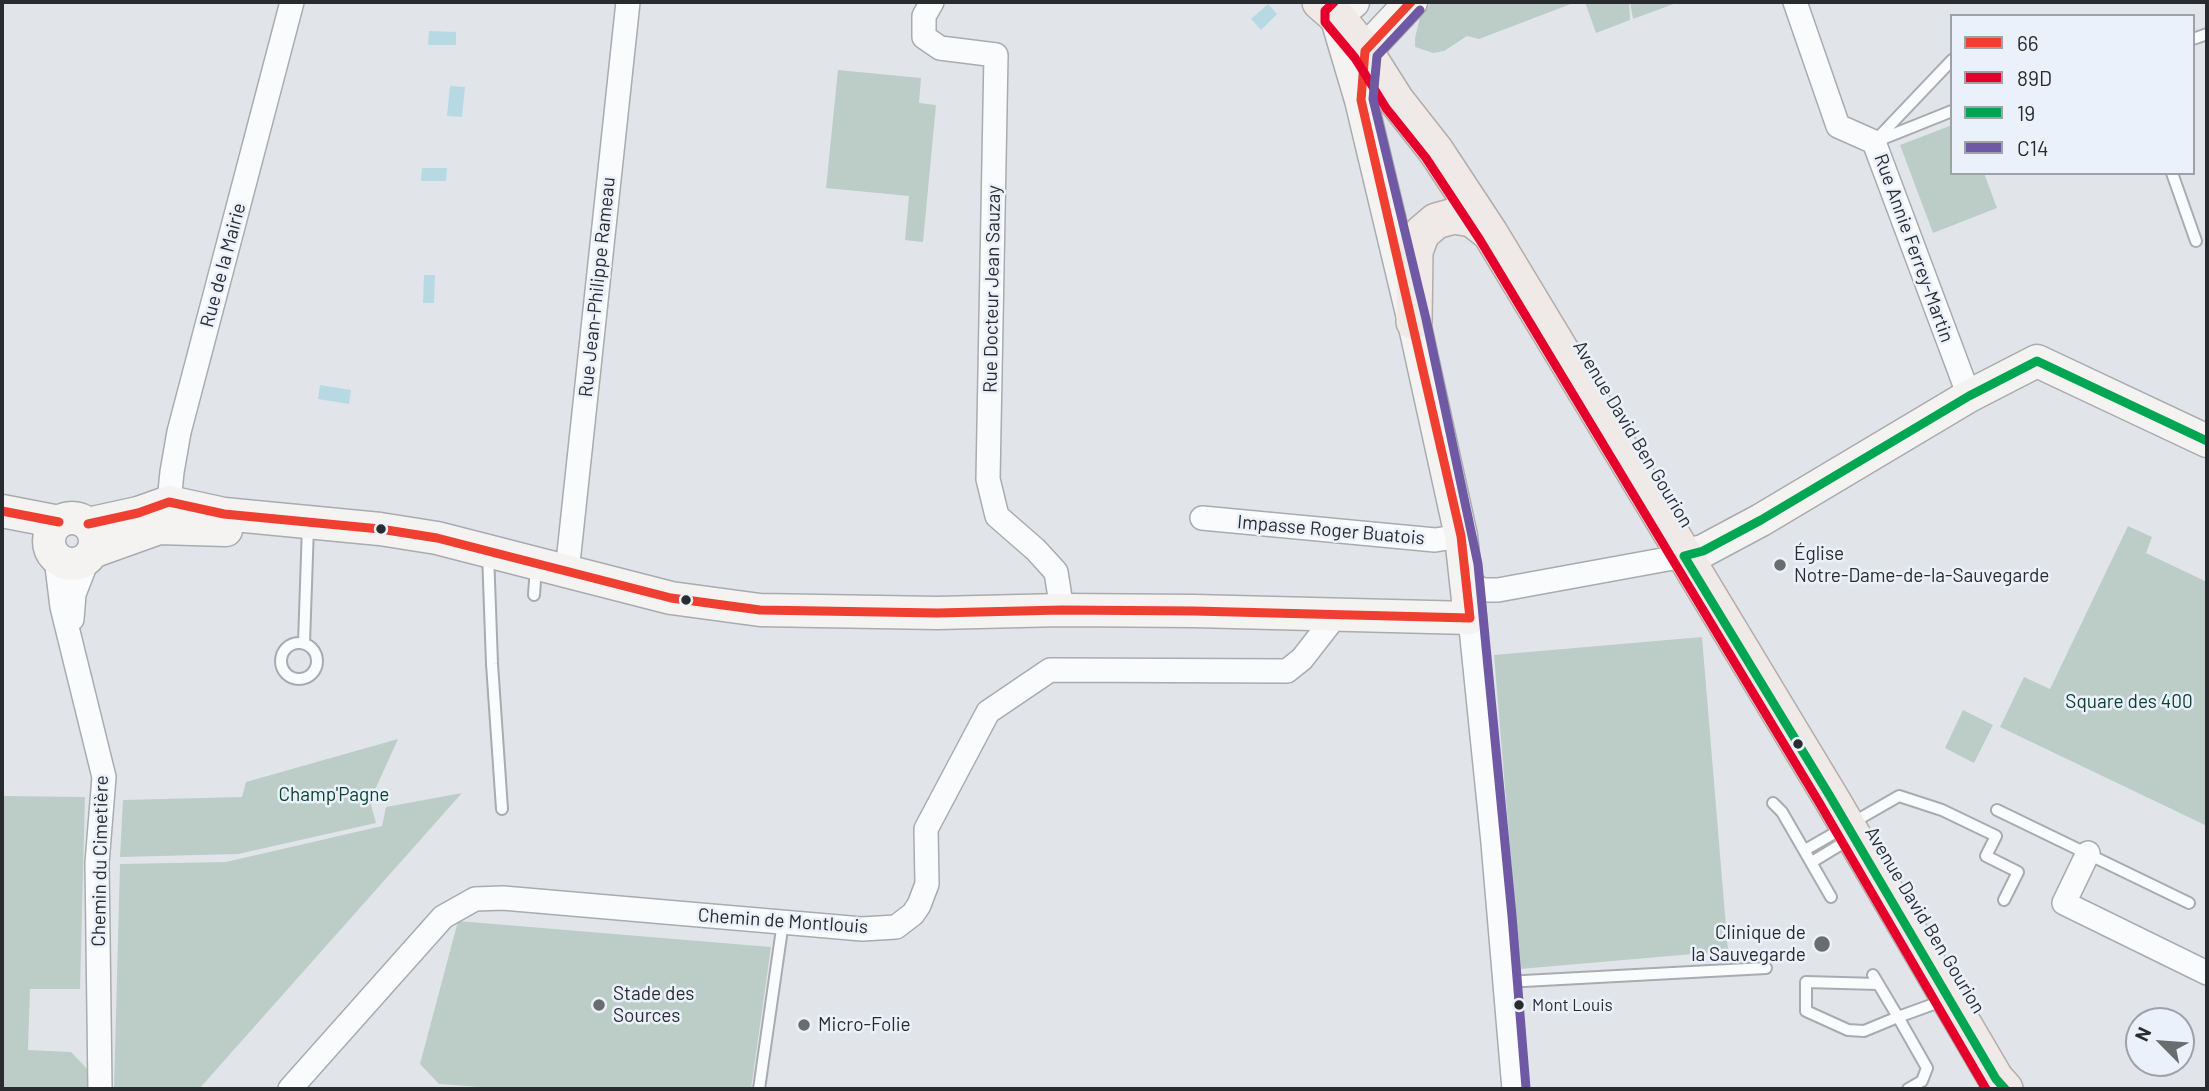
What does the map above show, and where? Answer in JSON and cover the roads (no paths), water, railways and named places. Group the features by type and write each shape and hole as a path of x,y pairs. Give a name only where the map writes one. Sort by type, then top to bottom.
{"main road":[{"name":"Avenue David Ben Gourion","path":"1336,6 1396,100 1436,151 1490,233 1694,553"},
{"name":"Avenue David Ben Gourion","path":"1365,51 1411,88 1458,149 1504,219 1694,553 2007,1087"},
{"path":"1414,323 1415,251 1422,233 1436,221 1454,216 1472,219 1490,233"},
{"name":"Avenue David Ben Gourion","path":"1854,826 1948,999 2007,1087"}],"street":[{"name":"Rue de la Mairie","path":"164,515 179,432 292,2"},
{"name":"Rue Jean-Philippe Rameau","path":"567,572 628,2"},
{"name":"Rue Docteur Jean Sauzay","path":"932,2 924,16 924,37 940,48 996,55 988,479 997,516 1036,550 1056,572 1062,610"},
{"path":"1361,100 1365,51 1411,2"},
{"name":"Rue Annie Ferrey-Martin","path":"1796,2 1838,126 1874,142 1969,396"},
{"path":"1336,6 1414,323 1461,536 1468,580 1514,1089"},
{"path":"1468,580 1482,590 1498,590 1694,553 1761,520 1969,396 2038,361 2207,441"},
{"path":"2,511 82,539"},
{"path":"54,555 49,546 50,532 82,539 164,515 223,531 308,523 380,529 437,538 671,598 760,610 937,613 1062,610 1470,618"},
{"name":"Impasse Roger Buatois","path":"1202,518 1435,540 1461,536"},
{"path":"2,525 54,555"},
{"name":"Chemin du Cimetière","path":"71,636 82,539"},
{"name":"Chemin du Cimetière","path":"54,555 62,607 104,777 97,863 100,1089"},
{"name":"Chemin de Montlouis","path":"290,1089 443,917 475,900 511,898 862,929 896,927 913,914 927,884 926,829 989,712 1050,670 1287,671 1302,659 1337,614"},
{"path":"2088,853 2064,903 2207,972"}],"lane":[{"path":"1874,142 1950,62"},
{"path":"1874,142 1950,112"},
{"path":"2173,175 2196,241"},
{"path":"304,643 308,523"},
{"path":"488,550 492,664 502,809"},
{"path":"534,595 537,563"},
{"path":"1812,862 1854,826 1899,796 1942,810 1996,836 1986,856 2018,872 2004,900"},
{"path":"1773,803 1782,812 1831,897"},
{"path":"1997,810 2189,903"},
{"path":"1805,850 1854,826"},
{"path":"759,1089 783,922"},
{"path":"1505,982 1766,968"},
{"path":"1908,1089 1922,1081 1927,1068 1898,1017 1876,979 1806,982 1807,1011 1848,1030 1864,1031 1898,1017 1948,999"}],"water":[{"path":"1268,4 1277,14 1261,30 1251,19"},
{"path":"429,31 456,32 456,45 428,45"},
{"path":"450,86 465,87 462,117 447,116"},
{"path":"422,168 447,168 446,181 421,181"},
{"path":"424,275 435,275 434,303 423,303"},
{"path":"320,385 351,390 349,404 318,399"}],"place":[{"name":"Église Notre-Dame-de-la-Sauvegarde","path":"1780,565"},
{"name":"Clinique de la Sauvegarde","path":"1822,944"},
{"name":"Stade des Sources","path":"599,1005"},
{"name":"Mont Louis","path":"1519,1005"},
{"name":"Micro-Folie","path":"804,1025"}],"park label":[{"name":"Square des 400","path":"2129,702"},
{"name":"Champ'Pagne","path":"334,795"}]}
